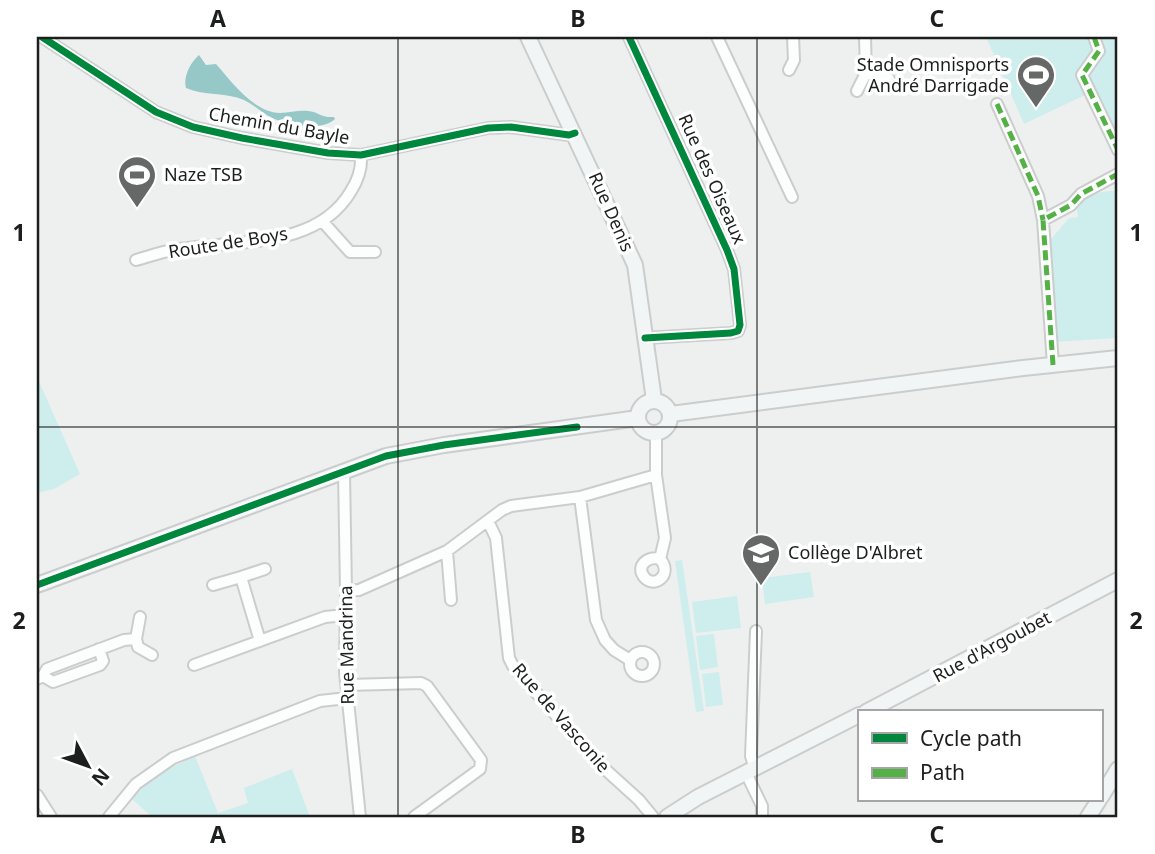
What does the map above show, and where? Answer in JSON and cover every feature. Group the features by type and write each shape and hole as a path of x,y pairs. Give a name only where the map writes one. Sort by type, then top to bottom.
{"main road":[{"name":"Rue Denis","path":"528,37 635,265 654,400"},
{"path":"671,414 1118,358"},
{"path":"654,400 665,404 671,414 668,426 656,433 644,430 638,418 642,405 654,400"},
{"path":"37,585 410,450 638,418"},
{"name":"Rue d'Argoubet","path":"870,710 1118,580"},
{"path":"667,817 708,792 858,716"},
{"path":"1102,795 1118,769"},
{"path":"1088,817 1097,802"}],"street":[{"name":"Chemin du Bayle","path":"43,37 156,112 193,127 328,153 361,155 488,128 511,127 569,135 575,133"},
{"name":"Rue des Oiseaux","path":"629,37 727,250 734,269 740,325 738,331 731,333 645,338"},
{"path":"717,37 792,197"},
{"path":"789,70 794,60 793,37"},
{"path":"857,91 866,73 865,37"},
{"path":"1094,37 1099,51 1082,75 1118,150"},
{"path":"866,73 889,79"},
{"path":"996,104 1038,196 1043,220 1052,365"},
{"name":"Route de Boys","path":"136,260 171,250 284,237 323,222 345,201 357,181 361,155"},
{"path":"1043,220 1071,205 1081,194 1118,174"},
{"path":"323,222 350,252 375,252"},
{"path":"656,433 656,475 665,538 660,559"},
{"name":"Rue Mandrina","path":"344,472 347,698 360,817"},
{"path":"346,591 359,590 447,551 511,506 580,497 656,475"},
{"path":"580,497 596,620 605,640 614,650 630,660"},
{"name":"Rue de Vasconie","path":"488,521 496,538 509,658 513,666 596,761 639,800 653,817"},
{"path":"447,551 451,600"},
{"path":"213,585 265,569"},
{"path":"241,577 260,641"},
{"path":"194,665 325,617 345,615"},
{"path":"140,617 136,639 138,648 152,655"},
{"path":"756,631 751,771 762,806 762,817"},
{"path":"40,678 47,669 124,640 136,639"},
{"path":"347,685 421,683 427,686 481,760 480,769 414,817"},
{"path":"109,817 136,783 173,758 320,701 347,698"},
{"path":"37,795 51,817"}],"shaded area":[{"name":"Stade Omnisports André Darrigade","path":"986,37 1118,37 1118,163 1085,95 1024,124"},
{"path":"199,55 206,65 216,64 244,95 261,107 280,113 308,111 335,119 330,123 315,126 291,124 273,118 237,98 186,88 188,70"},
{"path":"1118,190 1118,338 1053,342 1047,244 1069,218 1078,217 1077,209 1089,194"},
{"path":"37,377 80,474 54,489 37,493"},
{"path":"682,560 704,711 696,712 675,561"},
{"path":"810,572 814,597 765,604 762,578"},
{"path":"737,596 741,628 696,633 692,602"},
{"path":"714,634 718,667 700,670 696,636"},
{"path":"719,672 723,705 706,707 702,674"},
{"path":"195,756 218,813 248,803 244,788 292,769 310,817 152,817 131,798 160,773"}],"marked path":[{"path":"1094,37 1099,51 1082,75 1118,150"},
{"path":"997,104 1038,196 1043,220"},
{"path":"1053,365 1043,220 1071,205 1081,194 1118,174"}],"cycle path":[{"path":"42,37 156,112 193,127 242,138 328,153 361,155 488,128 511,127 569,135 575,133"},
{"path":"629,37 727,250 734,269 740,325 738,331 731,333 645,338"},
{"path":"37,585 386,456 444,445 577,427"}],"place":[{"name":"Stade Omnisports André Darrigade","path":"1036,109"},
{"name":"Naze TSB","path":"137,209"},
{"name":"Collège D'Albret","path":"761,587"}]}
